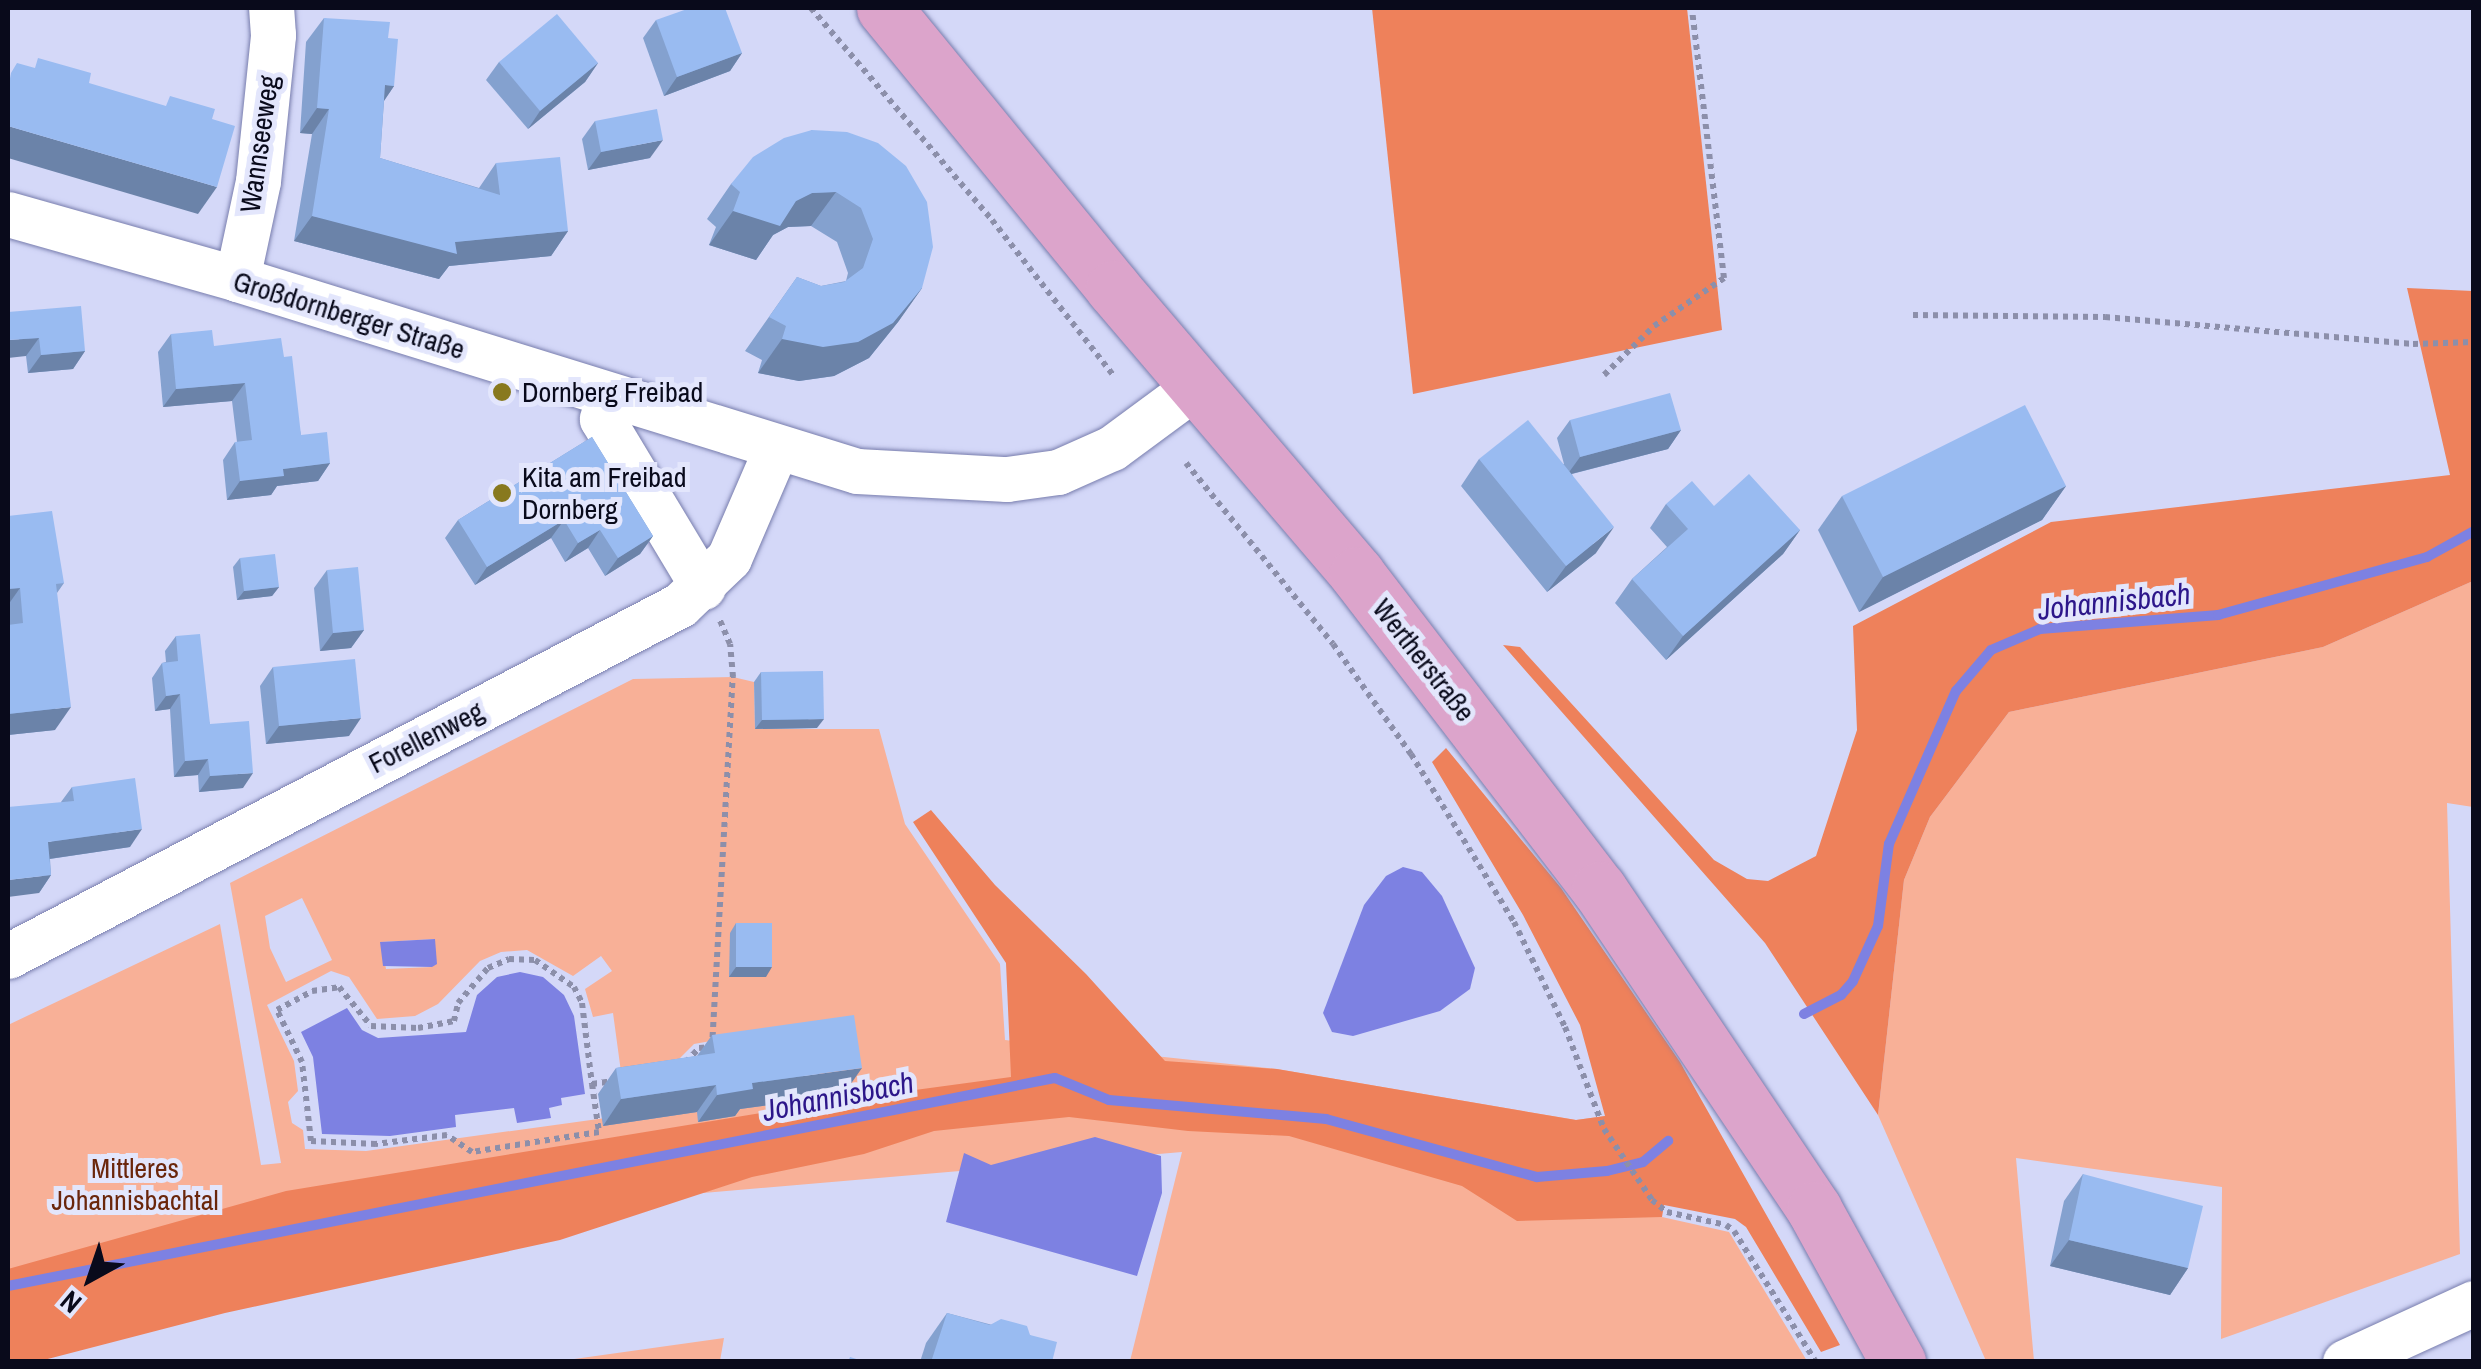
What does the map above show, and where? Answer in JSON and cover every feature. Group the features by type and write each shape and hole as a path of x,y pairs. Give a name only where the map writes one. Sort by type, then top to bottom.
{"main road":[{"name":"Wertherstraße","path":"884,8 1196,386 1358,574 1637,940 1814,1209 1898,1362"}],"street":[{"name":"Wannseeweg","path":"237,279 258,181 273,36 271,8"},
{"name":"Großdornberger Straße","path":"8,214 237,279 857,471 1007,479 1058,472 1112,448 1196,386"},
{"path":"609,397 602,419 703,588"},
{"name":"Forellenweg","path":"8,956 680,605 703,588 729,558 776,449"},
{"path":"2345,1362 2474,1303"}],"path":[{"path":"811,8 992,220 1113,375"},
{"path":"1604,376 1654,326 1724,278 1692,8"},
{"path":"1913,315 2104,318 2412,344 2474,342"},
{"path":"1186,463 1332,644 1410,754 1514,922 1565,1027 1604,1129 1652,1200 1666,1212 1726,1224 1734,1231 1816,1362"},
{"path":"676,1072 699,1048 712,1047 732,697 730,644 703,588"},
{"path":"509,960 534,960 574,987 582,1003 592,1084 599,1132 472,1152 447,1135 376,1144 311,1141 302,1062 277,1010 312,991 339,987 371,1026 418,1028 454,1021 458,1003 488,968 509,960"},
{"path":"592,1084 626,1079"}],"green space":[{"path":"2473,581 2473,807 2447,803 2460,1254 2221,1339 2222,1187 2016,1158 2034,1361 1986,1361 1878,1115 1904,880 1930,817 2009,712 2323,647"},
{"name":"Mittleres Johannisbachtal","path":"733,677 754,682 755,729 879,729 905,824 1000,964 1005,1040 1277,1069 1576,1120 1606,1116 1662,1217 1729,1232 1807,1361 1130,1361 1182,1152 634,1199 8,1339 8,1025 220,924 261,1165 281,1163 230,883 633,679","holes":["302,898 332,960 286,982 270,948 265,916","435,939 432,967 386,969 381,942","527,950 573,976 601,956 612,971 585,989 593,1017 613,1013 621,1072 671,1067 694,1044 733,1037 844,1085 366,1151 305,1149 303,1130 292,1123 288,1102 298,1091 294,1061 267,1005 331,971 349,977 377,1019 415,1016 438,1004 480,961 501,952"]},
{"path":"724,1338 720,1361 560,1361"}],"shaded area":[{"path":"1372,8 1687,8 1722,330 1413,394"},
{"path":"2407,288 2473,291 2473,581 2323,647 2009,712 1930,817 1904,880 1878,1115 1765,943 1503,645 1520,647 1714,860 1747,879 1768,881 1816,856 1857,730 1853,626 2051,522 2450,475"},
{"path":"1446,748 1561,888 1680,1062 1840,1345 1821,1352 1746,1227 1735,1219 1664,1205 1662,1217 1517,1221 1462,1186 1289,1136 1188,1131 1069,1117 934,1131 864,1154 752,1177 560,1240 225,1313 40,1361 8,1361 8,1269 286,1191 834,1101 1011,1077 1006,963 913,822 931,810 995,885 1086,974 1165,1061 1277,1069 1576,1120 1605,1116 1580,1025 1523,915 1432,762"}],"water":[{"path":"1403,867 1422,872 1442,896 1475,968 1470,989 1440,1011 1353,1036 1332,1032 1323,1013 1364,905 1386,876"},
{"path":"435,939 437,964 432,967 383,966 380,942"},
{"path":"520,972 543,977 564,995 574,1016 585,1094 561,1098 562,1105 549,1108 551,1118 517,1123 514,1108 455,1115 456,1127 390,1136 322,1134 313,1057 301,1032 347,1008 362,1030 378,1038 466,1032 477,995 497,977"},
{"path":"1095,1137 1161,1156 1162,1193 1137,1276 946,1222 964,1153 991,1165"}],"building":[{"path":"690,8 725,8 742,53 677,77 656,20"},
{"path":"557,14 598,63 540,111 499,62"},
{"path":"324,18 390,22 388,38 398,39 394,86 385,85 380,158 500,195 496,163 560,157 568,231 455,242 457,254 312,216 329,109 317,108"},
{"path":"38,58 91,73 89,83 166,106 170,96 215,109 212,119 235,126 217,187 8,126 11,73 17,63 35,68"},
{"path":"657,109 663,140 601,152 595,121"},
{"path":"812,130 847,132 878,143 906,166 927,202 933,247 922,288 893,323 858,342 823,347 782,339 786,326 769,317 797,277 821,286 844,282 863,268 873,239 861,208 836,192 812,193 796,201 780,226 733,211 740,192 731,184 753,157 784,138"},
{"path":"81,306 85,351 41,355 39,338 8,340 8,312"},
{"path":"212,330 214,346 281,338 284,357 292,356 301,435 327,432 330,463 283,469 284,476 240,481 235,442 252,440 245,383 176,389 171,334"},
{"path":"1670,393 1681,430 1580,457 1570,420"},
{"path":"2025,405 2066,486 1883,577 1842,496"},
{"path":"1528,420 1614,527 1566,566 1479,459"},
{"path":"592,437 653,536 618,558 600,530 578,543 564,520 487,567 458,520"},
{"path":"1749,474 1800,530 1683,636 1632,579 1688,529 1666,504 1692,481 1714,506"},
{"path":"52,511 64,583 56,584 71,707 8,714 8,625 23,623 20,588 8,589 8,516"},
{"path":"275,554 279,587 244,591 240,558"},
{"path":"358,567 364,630 333,633 327,570"},
{"path":"200,634 210,724 249,721 253,773 210,776 208,759 185,761 180,694 166,696 162,663 178,661 176,636"},
{"path":"355,659 361,718 279,726 273,667"},
{"path":"823,671 824,719 762,720 761,672"},
{"path":"135,778 142,829 48,842 51,875 8,880 8,807 74,801 72,787"},
{"path":"736,923 772,923 772,967 736,967"},
{"path":"854,1015 862,1068 752,1083 753,1089 717,1095 716,1085 621,1099 616,1068 715,1053 712,1035"},
{"path":"2083,1174 2203,1206 2188,1268 2069,1240"},
{"path":"947,1313 990,1325 1001,1319 1027,1326 1030,1335 1057,1342 1052,1362 931,1362"}],"waterway":[{"name":"Johannisbach","path":"1804,1014 1841,995 1853,981 1878,926 1889,844 1956,691 1991,650 2040,629 2218,615 2427,557 2474,531"},
{"name":"Johannisbach","path":"8,1286 1055,1078 1109,1100 1326,1119 1537,1177 1607,1171 1643,1162 1668,1141"}],"place":[{"name":"Dornberg Freibad","path":"502,392"},
{"name":"Kita am Freibad Dornberg","path":"502,493"}]}
